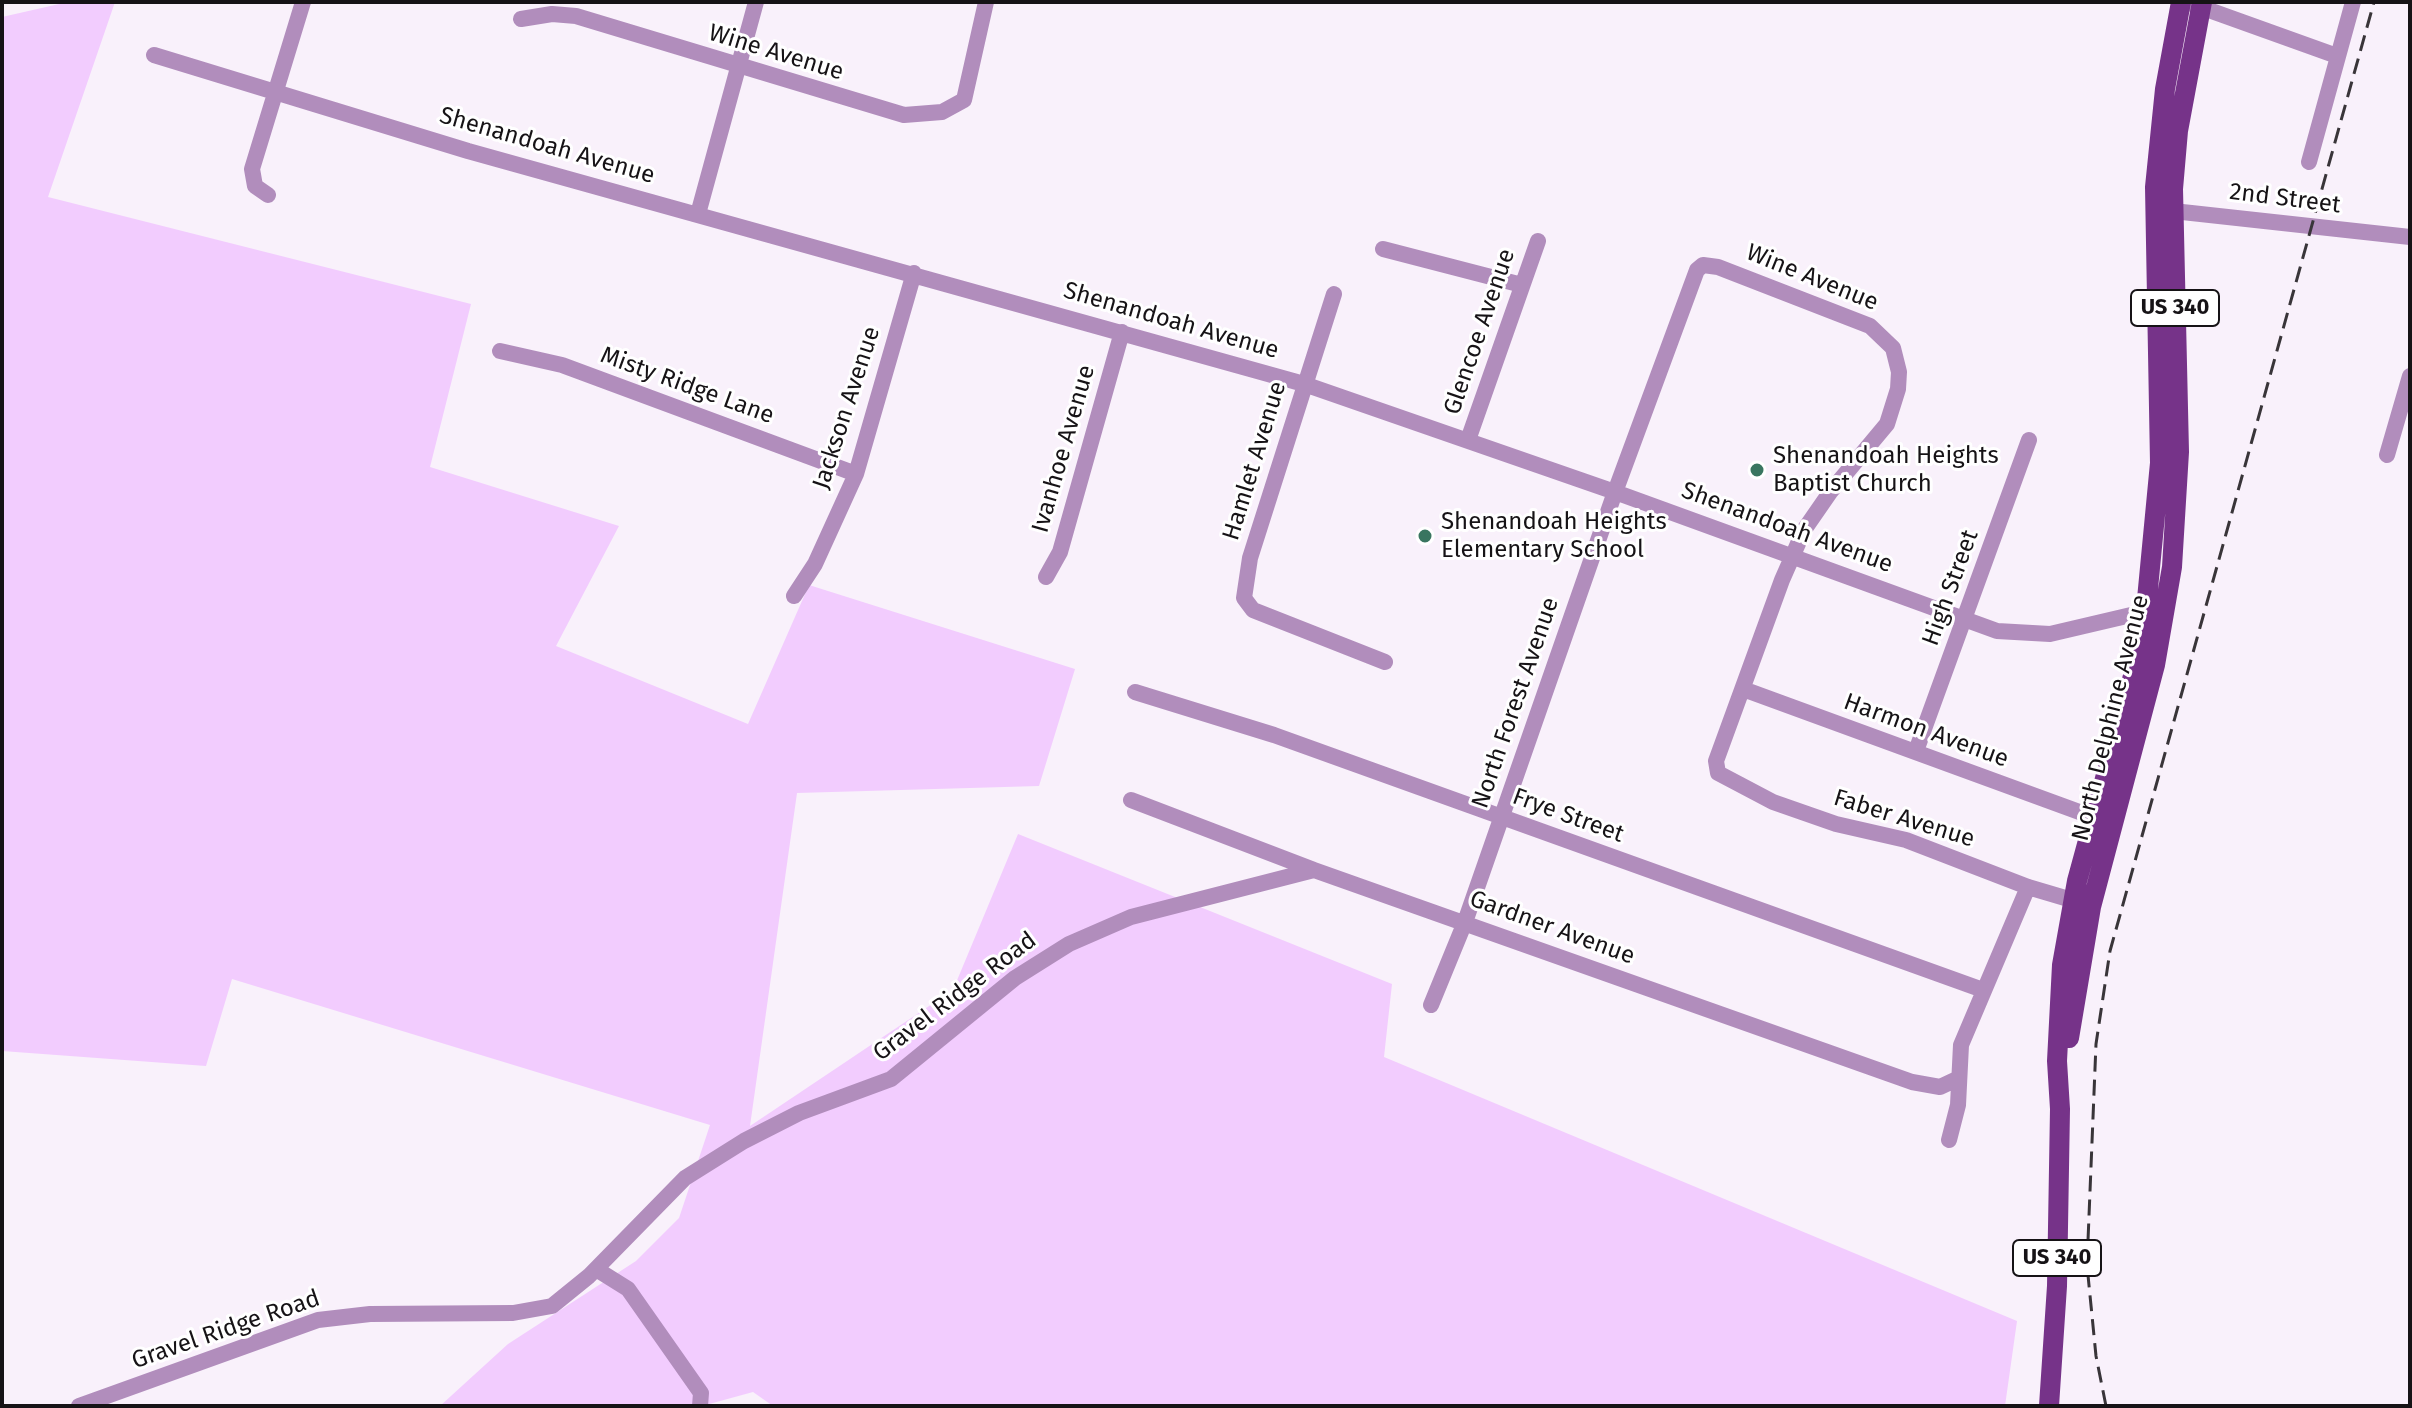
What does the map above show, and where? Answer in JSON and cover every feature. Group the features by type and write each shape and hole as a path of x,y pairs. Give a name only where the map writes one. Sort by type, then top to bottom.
{"main road":[{"name":"North Delphine Avenue","path":"2082,903 2145,706 2155,615 2160,463 2165,89 2193,4"},
{"name":"North Delphine Avenue","path":"2049,1406 2055,1343 2059,1007 2082,903 2093,817 2133,676 2155,615"}],"street":[{"path":"268,195 255,186 251,175 303,2"},
{"path":"698,214 756,2"},
{"name":"Wine Avenue","path":"521,19 552,14 576,16 898,115 942,112 958,104 966,95 986,2"},
{"path":"2309,162 2353,2"},
{"path":"2193,4 2337,56"},
{"name":"Shenandoah Avenue","path":"154,55 468,151 1304,384 1615,492 1997,631 2031,635 2155,615"},
{"name":"2nd Street","path":"2164,210 2410,237"},
{"name":"Glencoe Avenue","path":"1468,440 1538,241"},
{"path":"1383,249 1522,285"},
{"name":"Wine Avenue","path":"1693,281 1699,267 1718,267 1879,331 1897,360 1898,389 1890,416 1878,438 1815,511 1793,556"},
{"name":"Jackson Avenue","path":"794,596 815,564 856,474 914,273"},
{"name":"North Forest Avenue","path":"1431,1005 1465,922 1615,492 1693,281"},
{"name":"Hamlet Avenue","path":"1334,294 1250,558 1244,598 1253,610 1385,662"},
{"name":"Ivanhoe Avenue","path":"1046,577 1060,552 1122,332"},
{"name":"Misty Ridge Lane","path":"500,351 562,365 856,474"},
{"path":"2387,455 2410,376"},
{"name":"High Street","path":"1916,751 2029,440"},
{"path":"1743,689 1793,556"},
{"name":"Harmon Avenue","path":"1743,689 2093,817"},
{"name":"Faber Avenue","path":"1743,689 1716,761 1722,778 1773,802 1836,824 1906,840 2028,887 2082,903"},
{"name":"Frye Street","path":"1135,692 1274,735 1983,990"},
{"name":"Gardner Avenue","path":"1131,800 1314,870 1912,1082 1940,1087 1957,1079"},
{"name":"Gravel Ridge Road","path":"79,1406 318,1320 370,1314 513,1313 552,1306 596,1269 685,1178 744,1141 799,1113 891,1079 990,998 1049,955 1103,927 1182,902 1314,870"},
{"path":"1949,1140 1958,1105 1961,1045 2028,887"},
{"path":"596,1269 628,1289 701,1393 700,1406"}],"shaded area":[{"path":"68,2 115,2 48,197 471,304 430,467 619,526 556,646 748,724 809,585 1075,669 1039,786 797,793 750,1126 953,990 1018,834 1392,984 1384,1057 2017,1321 2005,1406 773,1406 753,1392 702,1406 440,1406 508,1344 636,1261 679,1218 710,1125 232,979 206,1066 2,1051 2,17"}],"railway":[{"path":"2106,1406 2096,1356 2087,1265 2096,1044 2110,951 2374,2"}],"place":[{"name":"Shenandoah Heights Baptist Church","path":"1757,470"},
{"name":"Shenandoah Heights Elementary School","path":"1425,536"}]}
